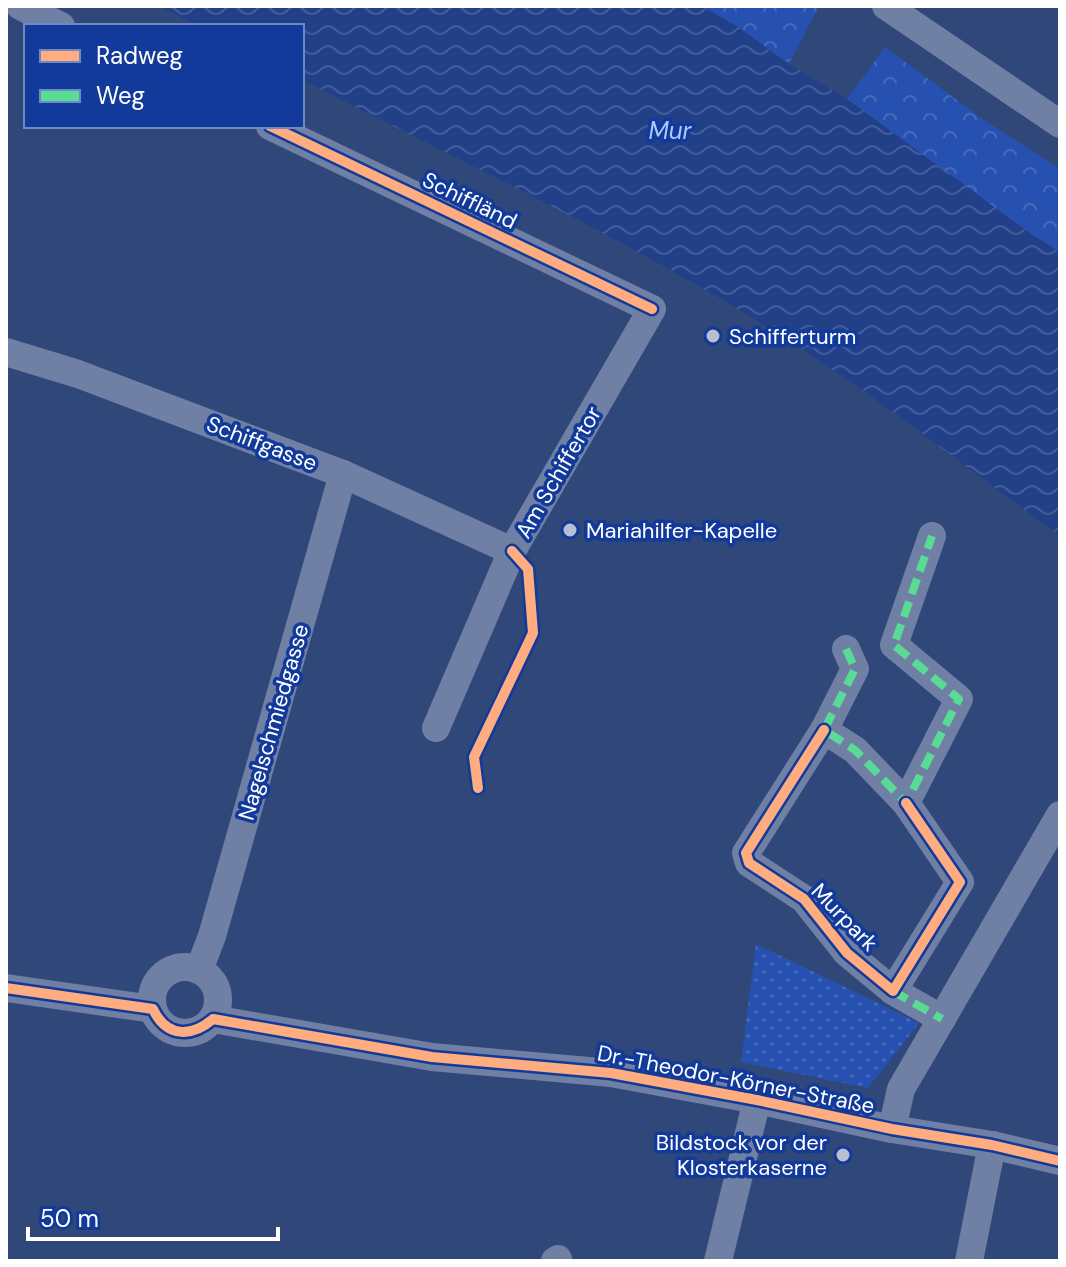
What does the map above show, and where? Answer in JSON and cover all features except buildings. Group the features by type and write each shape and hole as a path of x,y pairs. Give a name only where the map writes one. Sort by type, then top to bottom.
{"street":[{"path":"20,6 57,24"},
{"path":"886,6 1060,124"},
{"name":"Schiffländ","path":"274,128 652,309"},
{"name":"Am Schiffertor","path":"436,728 512,551 652,309"},
{"name":"Schiffgasse","path":"6,352 78,374 343,474 512,551"},
{"name":"Nagelschmiedgasse","path":"199,970 212,936 343,474"},
{"path":"906,803 959,699 894,645 932,536"},
{"name":"Murpark","path":"846,649 855,669 824,730 746,853 746,858 804,899 847,953 893,991"},
{"path":"824,730 855,750 906,803 960,882 893,991 942,1019"},
{"path":"892,1129 901,1089 1060,815"},
{"path":"183,966 199,970 212,980 217,991 218,1002 213,1019 201,1029 180,1033 161,1023 153,1009 151,994 162,974 172,968 183,966"},
{"path":"6,988 153,1009"},
{"name":"Dr.-Theodor-Körner-Straße","path":"213,1019 432,1057 611,1073 892,1129 992,1145 1060,1161"},
{"path":"718,1261 757,1100"},
{"path":"969,1261 992,1145"}],"green space":[{"path":"701,6 819,6 789,64 738,27"},
{"path":"885,47 981,118 1060,169 1060,252 847,99"},
{"path":"756,944 919,1023 868,1088 741,1062"}],"water":[{"name":"Mur","path":"159,6 701,6 738,27 789,64 847,99 1060,252 1060,536 871,396 753,318 586,224 304,81 304,24 194,24"}],"marked path":[{"path":"846,649 855,669 824,730 855,750 906,803 959,699 894,645 932,536"},
{"path":"893,991 942,1019"}],"cycle path":[{"path":"274,128 652,309"},
{"path":"478,788 474,757 533,633 528,569 512,551"},
{"path":"824,730 746,853 749,863 804,899 847,953 893,991 960,882 906,803"},
{"path":"6,988 153,1009 165,1025 180,1032 196,1029 213,1019 432,1057 611,1073 892,1129 992,1145 1060,1161"}],"place":[{"name":"Schifferturm","path":"713,336"},
{"name":"Mariahilfer-Kapelle","path":"570,530"},
{"name":"Bildstock vor der Klosterkaserne","path":"843,1155"}]}
